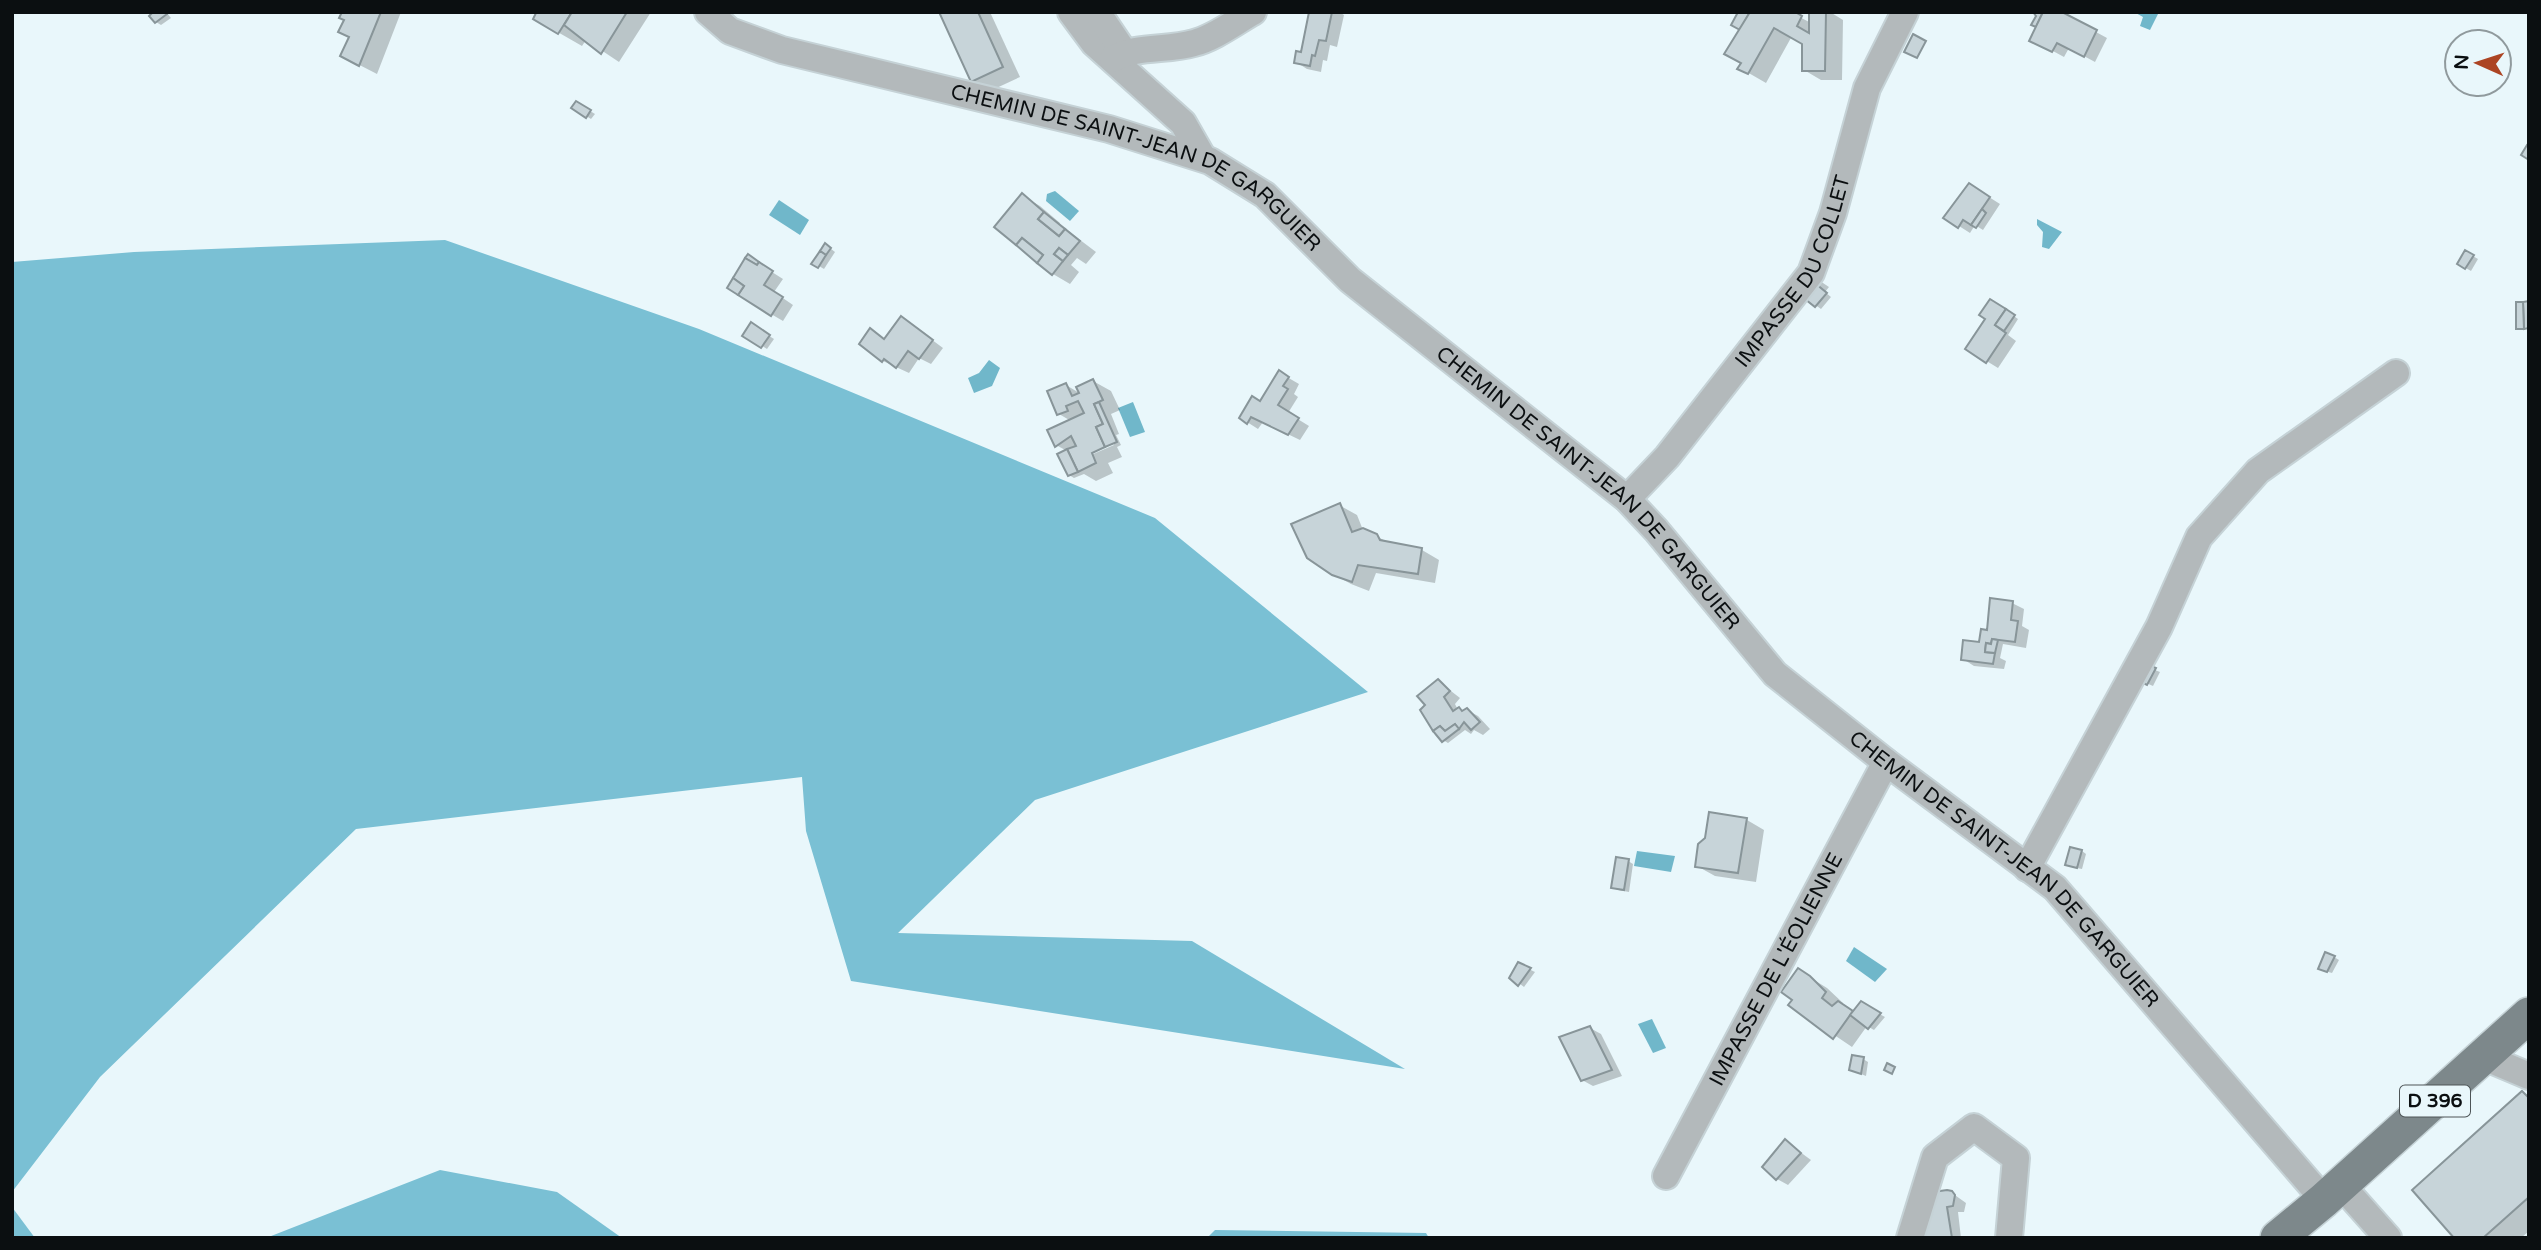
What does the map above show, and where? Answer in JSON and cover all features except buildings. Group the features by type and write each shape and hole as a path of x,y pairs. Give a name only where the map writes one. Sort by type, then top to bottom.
{"main road":[{"name":"D 396","path":"2278,1238 2333,1193 2529,1015"}],"street":[{"name":"CHEMIN DE SAINT-JEAN DE GARGUIER","path":"708,12 730,31 782,50 1109,129 1203,158 1265,195 1350,280 1627,499 1776,674 1886,762 2054,888 2333,1193 2381,1235"},
{"path":"1071,12 1094,43 1183,122 1203,158"},
{"path":"1097,12 1120,46 1113,59"},
{"path":"1113,59 1126,52 1150,51 1195,43 1253,12"},
{"name":"IMPASSE DU COLLET","path":"1627,499 1667,457 1811,273 1833,213 1867,88 1905,12"},
{"path":"2027,868 2160,626 2199,537 2258,471 2396,373"},
{"name":"IMPASSE DE L'ÉOLIENNE","path":"1666,1176 1886,762"},
{"path":"2484,1057 2529,1076"},
{"path":"1910,1238 1935,1157 1974,1127 2016,1158 2009,1238"}],"shaded area":[{"path":"2134,12 2159,12 2150,30 2140,26 2143,17"},
{"path":"1055,191 1079,211 1070,221 1046,201 1047,194"},
{"path":"779,200 809,220 800,235 769,215"},
{"path":"2037,219 2062,232 2049,249 2042,247 2043,232 2037,225"},
{"path":"445,240 699,329 1155,518 1368,692 1035,800 898,933 1192,941 1405,1069 851,981 806,831 802,777 356,829 100,1077 12,1192 12,262 134,252"},
{"path":"989,360 1000,368 992,386 974,393 968,378 979,373"},
{"path":"1133,402 1145,432 1130,437 1118,408"},
{"path":"1637,851 1675,856 1671,872 1634,866"},
{"path":"1854,947 1887,969 1875,982 1846,961"},
{"path":"1652,1019 1666,1048 1653,1053 1638,1024"},
{"path":"440,1170 557,1192 622,1238 266,1238"},
{"path":"12,1207 35,1238 12,1238"},
{"path":"1215,1230 1426,1233 1429,1238 1207,1238"}]}
